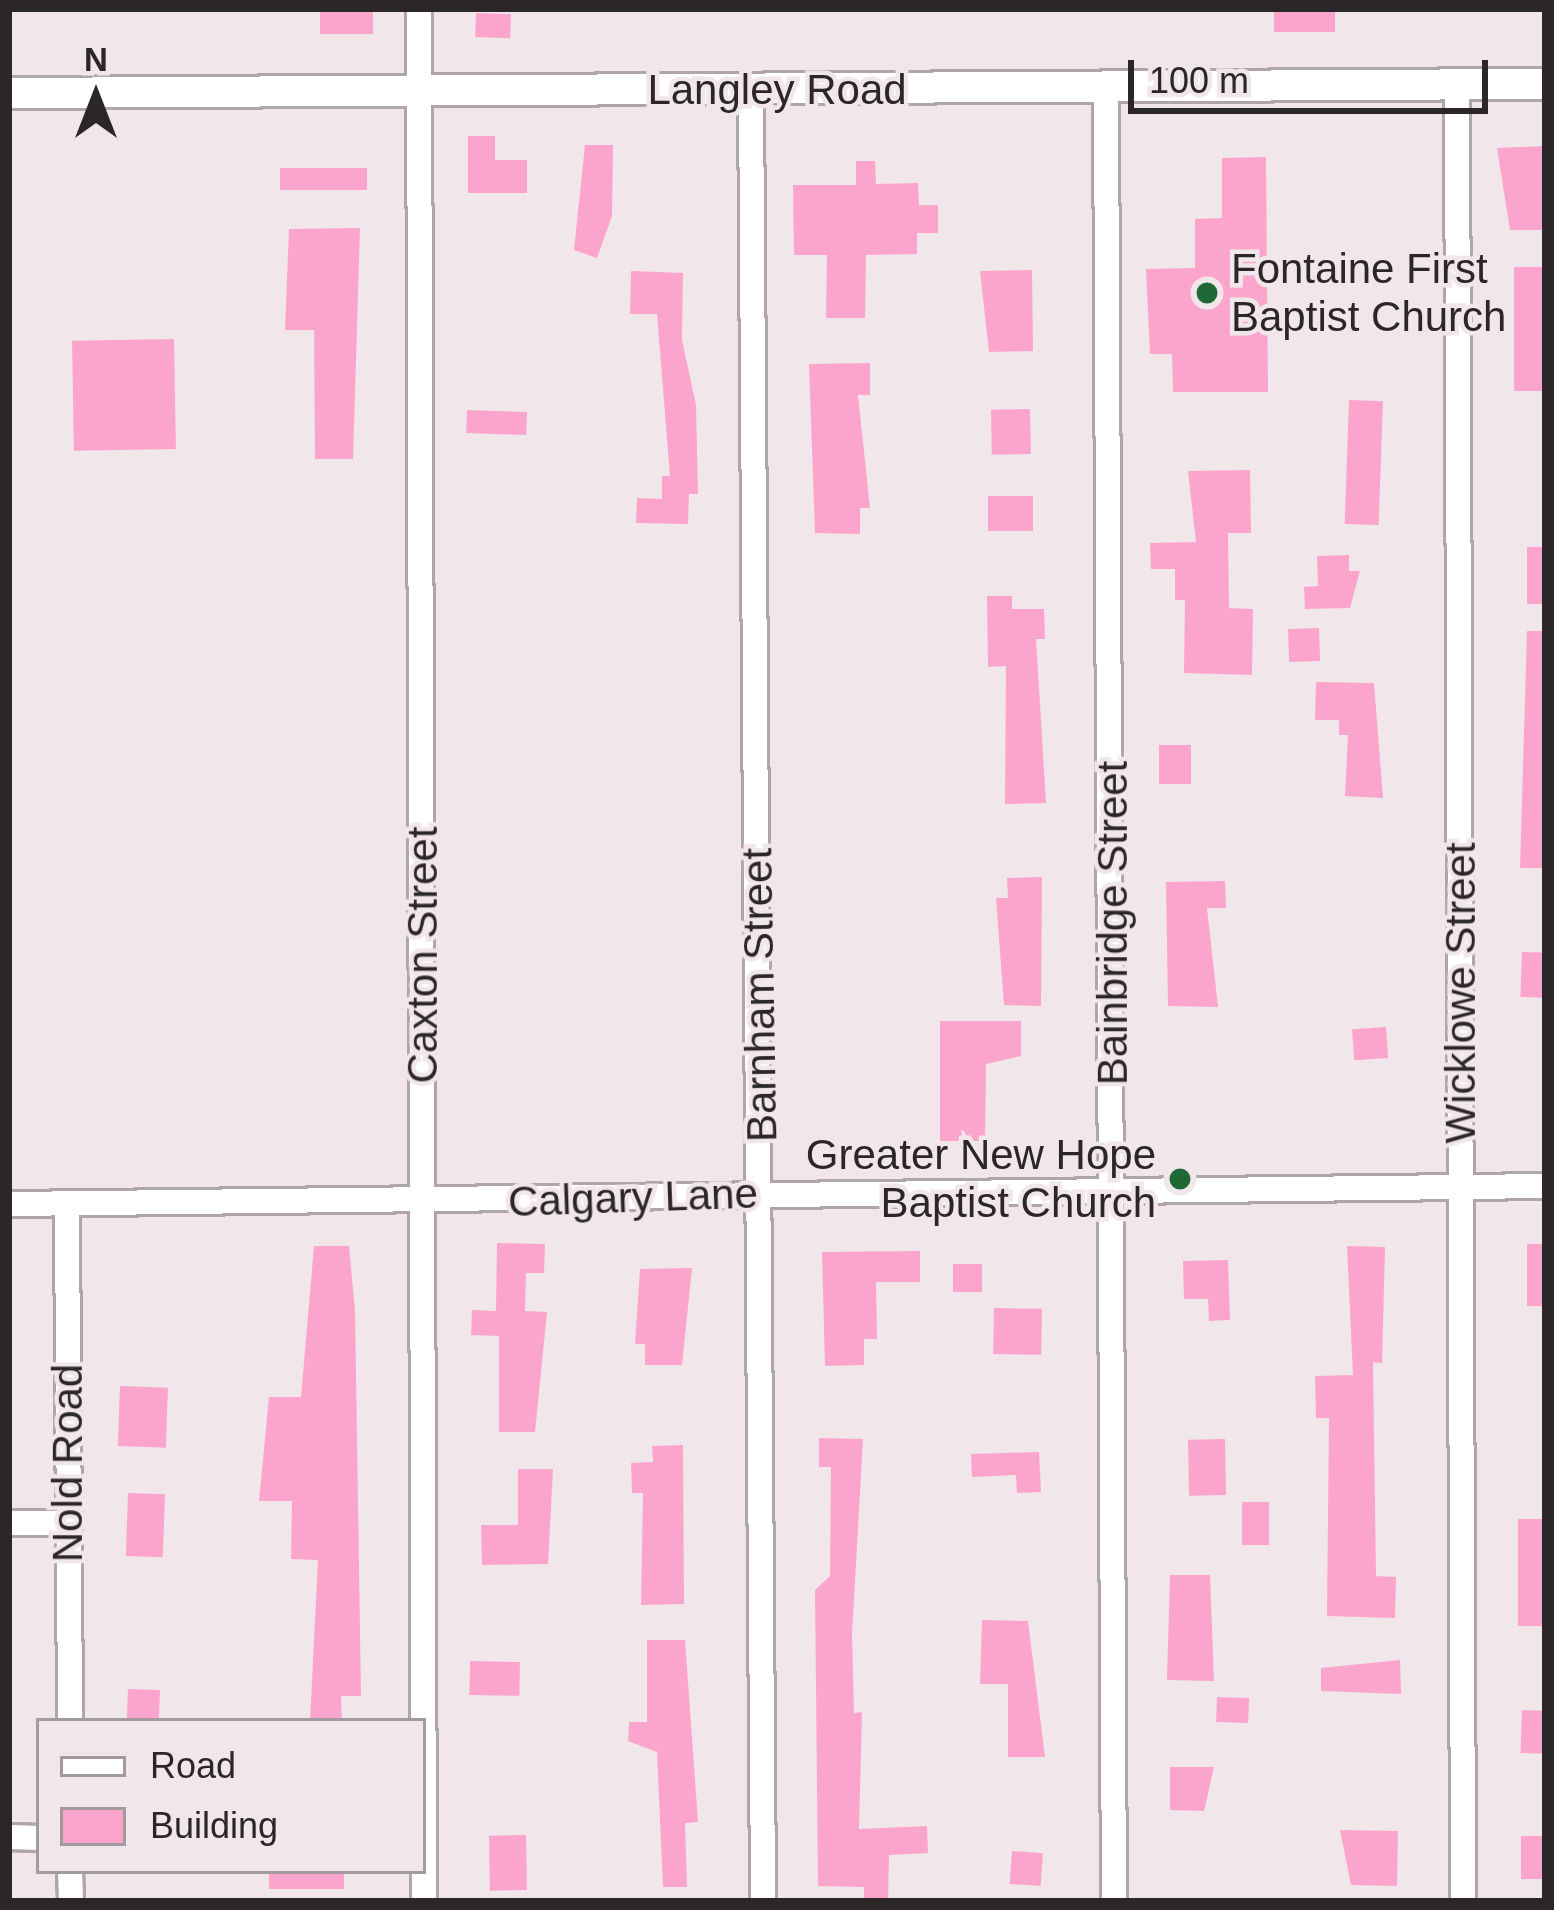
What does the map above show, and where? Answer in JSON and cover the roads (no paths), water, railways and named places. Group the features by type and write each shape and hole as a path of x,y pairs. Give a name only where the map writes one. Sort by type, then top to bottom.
{"street":[{"name":"Caxton Street","path":"419,9 424,1718"},
{"name":"Langley Road","path":"9,93 1545,84"},
{"name":"Wicklowe Street","path":"1457,85 1463,1901"},
{"name":"Bainbridge Street","path":"1106,88 1114,1901"},
{"name":"Barnham Street","path":"751,89 762,1195 763,1901"},
{"name":"Calgary Lane","path":"9,1204 1545,1186"},
{"name":"Nold Road","path":"67,1204 70,1718"},
{"path":"9,1523 69,1523"}],"place":[{"name":"Fontaine First Baptist Church","path":"1207,293"},
{"name":"Greater New Hope Baptist Church","path":"1180,1179"}]}
